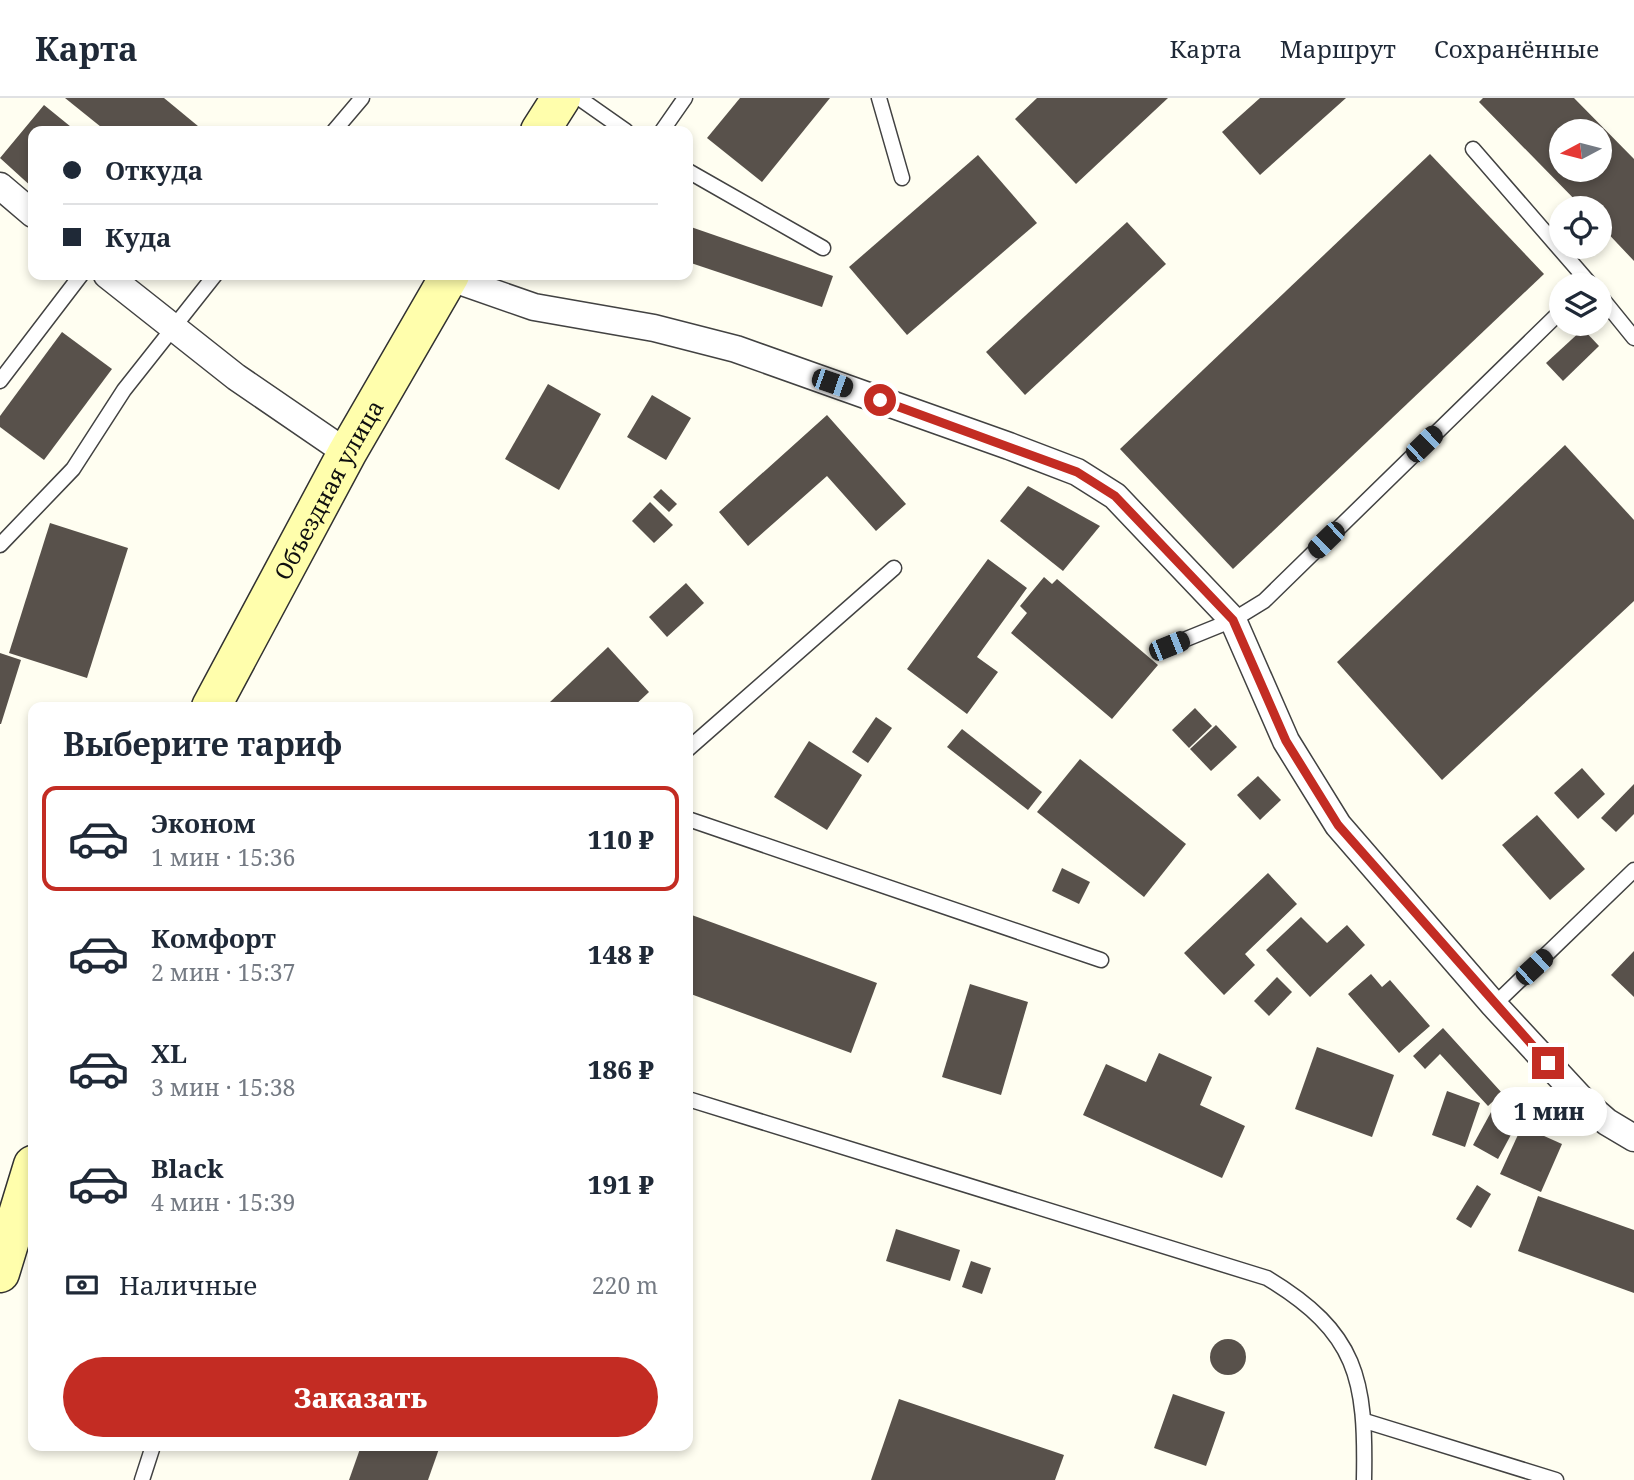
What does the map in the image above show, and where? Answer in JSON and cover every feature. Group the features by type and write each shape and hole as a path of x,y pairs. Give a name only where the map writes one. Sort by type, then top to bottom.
{"main road":[{"path":"543,126 561,98"},
{"name":"Объездная улица","path":"214,702 347,453 447,280"},
{"path":"0,1273 28,1181"}],"street":[{"path":"0,186 28,210"},
{"path":"113,280 170,328 347,453"},
{"path":"460,280 534,307 654,328 736,349 1077,472 1115,496 1233,620 1286,741 1338,825 1494,1004 1584,1102 1634,1138"}],"lane":[{"path":"338,126 362,98"},
{"path":"579,98 619,126"},
{"path":"665,126 685,98"},
{"path":"879,98 901,178"},
{"path":"1473,149 1579,273"},
{"path":"693,175 823,248"},
{"path":"0,381 76,280"},
{"path":"0,545 73,469 124,390 170,328 211,280"},
{"path":"1612,311 1634,338"},
{"path":"1169,646 1233,620 1264,601 1549,323"},
{"path":"693,745 894,568"},
{"path":"693,821 1101,960"},
{"path":"1494,1004 1634,870"},
{"path":"693,1100 1267,1278 1299,1297 1329,1328 1348,1357 1360,1386 1365,1421 1364,1480"},
{"path":"1365,1421 1556,1480"},
{"path":"142,1480 151,1451"}],"building":[{"path":"65,98 164,98 198,126 100,126"},
{"path":"740,98 830,98 762,182 707,138"},
{"path":"1037,98 1168,98 1076,184 1015,119"},
{"path":"1260,98 1346,98 1260,175 1222,132"},
{"path":"1483,98 1574,98 1595,119 1549,119 1549,173 1479,102"},
{"path":"44,105 70,126 28,126 28,183 0,158"},
{"path":"1612,137 1634,159 1634,261 1612,238 1612,196 1571,196 1557,182 1612,182"},
{"path":"1430,154 1544,274 1233,569 1120,449"},
{"path":"978,155 1037,223 907,335 849,267"},
{"path":"1127,222 1166,264 1025,395 986,352"},
{"path":"693,228 833,276 822,307 693,264"},
{"path":"62,332 112,369 44,460 0,427 0,416"},
{"path":"1575,336 1590,336 1599,346 1563,381 1546,363"},
{"path":"548,384 601,414 559,490 505,459"},
{"path":"652,395 691,418 666,460 627,437"},
{"path":"827,415 906,504 876,531 827,476 748,546 719,512"},
{"path":"1565,445 1634,520 1634,601 1442,780 1337,662"},
{"path":"1028,486 1100,526 1063,571 1000,521"},
{"path":"661,489 677,504 669,512 653,497"},
{"path":"650,502 673,525 654,543 632,521"},
{"path":"50,523 128,548 87,678 9,653"},
{"path":"988,559 1027,588 977,657 998,672 967,714 907,669"},
{"path":"1044,577 1052,584 1057,579 1158,665 1112,719 1011,633 1027,613 1020,606"},
{"path":"686,583 704,603 667,637 649,617"},
{"path":"608,647 649,692 638,702 550,702"},
{"path":"0,653 21,660 1,724 0,724"},
{"path":"1195,708 1212,726 1189,748 1172,730"},
{"path":"876,717 892,728 868,763 852,752"},
{"path":"1216,725 1237,747 1211,771 1190,749"},
{"path":"962,729 1042,792 1028,810 947,747"},
{"path":"809,741 862,775 827,830 774,797"},
{"path":"1080,759 1186,844 1144,897 1037,812"},
{"path":"1582,768 1605,794 1578,819 1554,793"},
{"path":"1258,776 1281,800 1260,820 1237,795"},
{"path":"1634,784 1634,814 1616,832 1601,818"},
{"path":"1537,815 1585,869 1550,900 1502,845"},
{"path":"1062,868 1090,882 1079,904 1052,891"},
{"path":"1268,873 1297,904 1245,954 1255,965 1224,995 1184,953"},
{"path":"693,915 877,983 851,1053 693,995"},
{"path":"1301,917 1327,943 1347,925 1365,945 1310,997 1266,950"},
{"path":"1634,951 1634,997 1611,975"},
{"path":"1371,974 1382,987 1390,980 1430,1026 1399,1053 1348,994"},
{"path":"1277,977 1292,992 1269,1016 1254,1001"},
{"path":"970,984 1028,1002 1001,1095 942,1077"},
{"path":"1443,1028 1502,1093 1488,1106 1440,1054 1425,1069 1413,1056"},
{"path":"1317,1047 1394,1075 1372,1137 1295,1109"},
{"path":"1159,1053 1212,1077 1200,1105 1245,1126 1222,1178 1083,1115 1106,1064 1146,1082"},
{"path":"1447,1091 1480,1103 1465,1147 1432,1135"},
{"path":"1496,1103 1521,1116 1498,1159 1473,1145"},
{"path":"1522,1126 1562,1144 1541,1192 1500,1174"},
{"path":"1477,1185 1491,1194 1471,1228 1456,1219"},
{"path":"1538,1196 1634,1230 1634,1293 1518,1251"},
{"path":"896,1229 960,1250 950,1281 886,1261"},
{"path":"971,1261 991,1268 982,1294 962,1287"},
{"path":"1228,1339 1240,1345 1246,1357 1240,1369 1228,1375 1216,1369 1210,1357 1216,1345"},
{"path":"1173,1394 1225,1412 1206,1466 1154,1448"},
{"path":"899,1399 1064,1455 1055,1480 871,1480"},
{"path":"359,1451 438,1451 428,1480 349,1480"}],"route":[{"path":"880,400 1077,472 1115,496 1233,620 1286,741 1338,825 1548,1063"}]}
